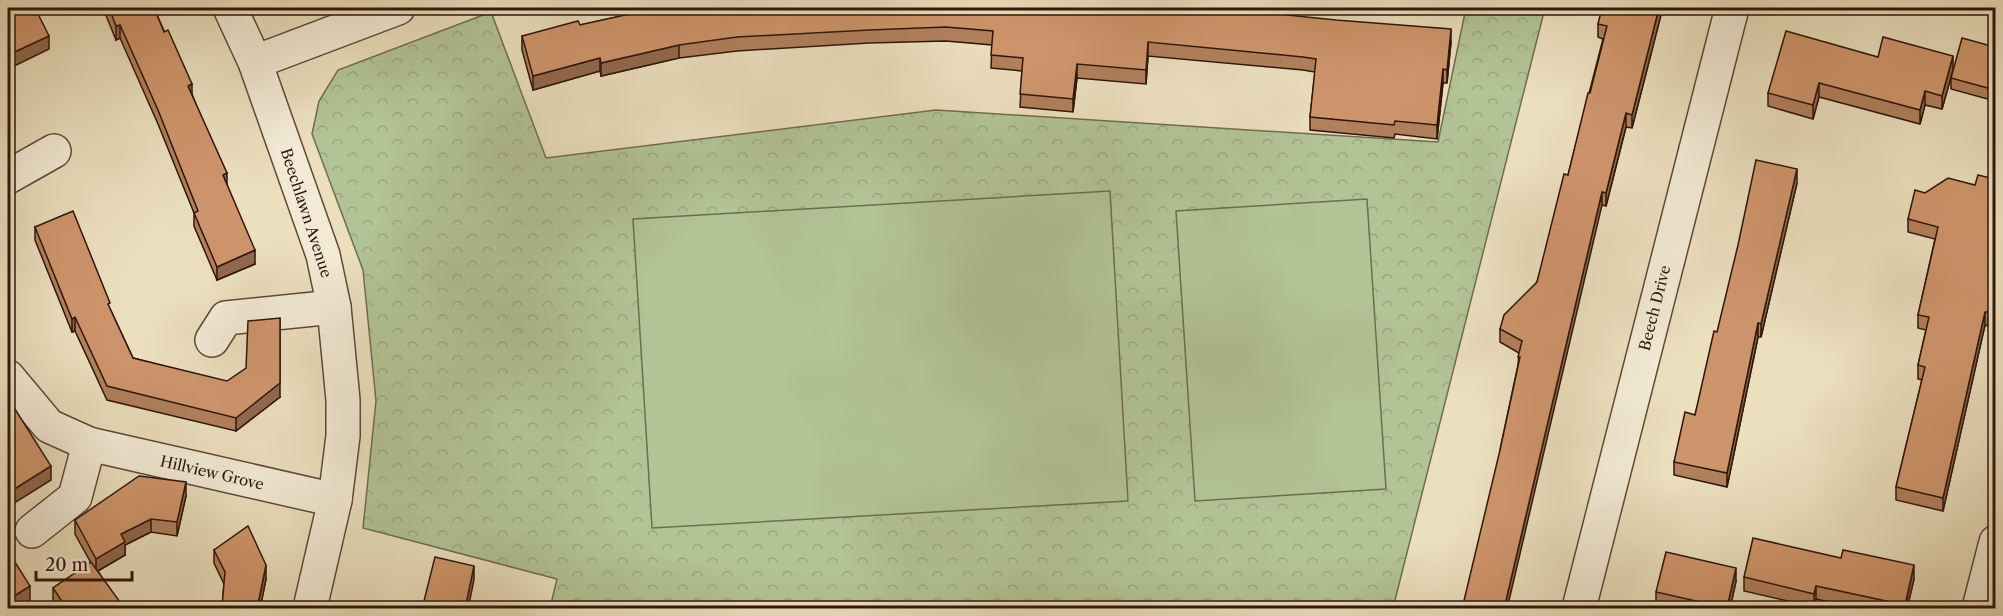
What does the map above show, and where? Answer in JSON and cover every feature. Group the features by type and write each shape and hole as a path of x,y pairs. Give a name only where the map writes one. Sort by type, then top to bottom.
{"street":[{"name":"Beechlawn Avenue","path":"230,8 255,62 323,255 334,307 343,400 343,436 335,500 310,609"},
{"path":"255,62 398,8"},
{"name":"Beech Drive","path":"1578,609 1732,8"},
{"path":"8,177 54,151"},
{"path":"212,340 226,318 334,307"},
{"name":"Hillview Grove","path":"8,377 50,426 89,444 335,500"},
{"path":"32,531 75,497 89,444"},
{"path":"1978,609 1995,542"}],"green space":[{"path":"1466,8 1545,8 1393,608 550,608 557,579 363,528 376,401 363,270 312,134 319,101 338,70 491,12 546,158 936,110 1438,142"},
{"path":"1110,191 1128,501 652,528 633,219"},
{"path":"1367,199 1386,489 1195,501 1176,211"}],"building":[{"path":"35,8 49,36 8,55 8,10"},
{"path":"109,8 154,8 164,32 168,30 192,84 188,86 227,173 223,175 255,250 217,267 194,213 198,211 158,110 120,25 116,26"},
{"path":"657,8 1220,8 1451,29 1447,70 1443,69 1437,125 1395,121 1394,125 1310,117 1316,59 1148,42 1146,70 1077,64 1073,99 1020,94 1023,58 991,55 993,31 946,27 737,37 679,45 601,63 600,58 533,76 522,36 578,21 580,25"},
{"path":"1602,8 1659,8 1632,115 1626,113 1606,193 1602,192 1504,609 1462,609 1520,357 1518,357 1522,341 1500,329 1504,315 1537,282 1564,174 1568,175 1607,26 1598,24"},
{"path":"1786,31 1878,57 1883,37 1953,56 1942,96 1925,91 1920,110 1819,83 1813,105 1768,93"},
{"path":"1962,38 1995,47 1995,90 1951,78"},
{"path":"1756,160 1797,169 1761,324 1758,323 1727,473 1674,462 1685,412 1695,415 1714,331 1717,332 1738,245"},
{"path":"1978,175 1995,179 1995,279 1988,312 1985,312 1943,498 1896,487 1925,367 1918,365 1929,317 1918,315 1938,227 1908,219 1915,190 1925,193 1948,178 1975,185"},
{"path":"73,211 110,303 108,304 133,358 227,381 246,368 248,321 280,318 280,383 236,418 107,386 75,317 72,319 35,227"},
{"path":"8,398 51,466 8,493"},
{"path":"139,476 186,482 177,522 151,519 121,534 125,542 96,559 75,520"},
{"path":"248,526 266,565 257,609 211,609 212,606 222,607 225,572 214,550"},
{"path":"1753,538 1841,558 1843,550 1914,565 1905,605 1816,586 1814,594 1744,577"},
{"path":"8,551 30,586 8,600"},
{"path":"1666,552 1736,568 1727,608 1656,592"},
{"path":"435,557 474,566 465,609 422,609"},
{"path":"91,562 120,602 111,609 67,609 53,588"}]}
